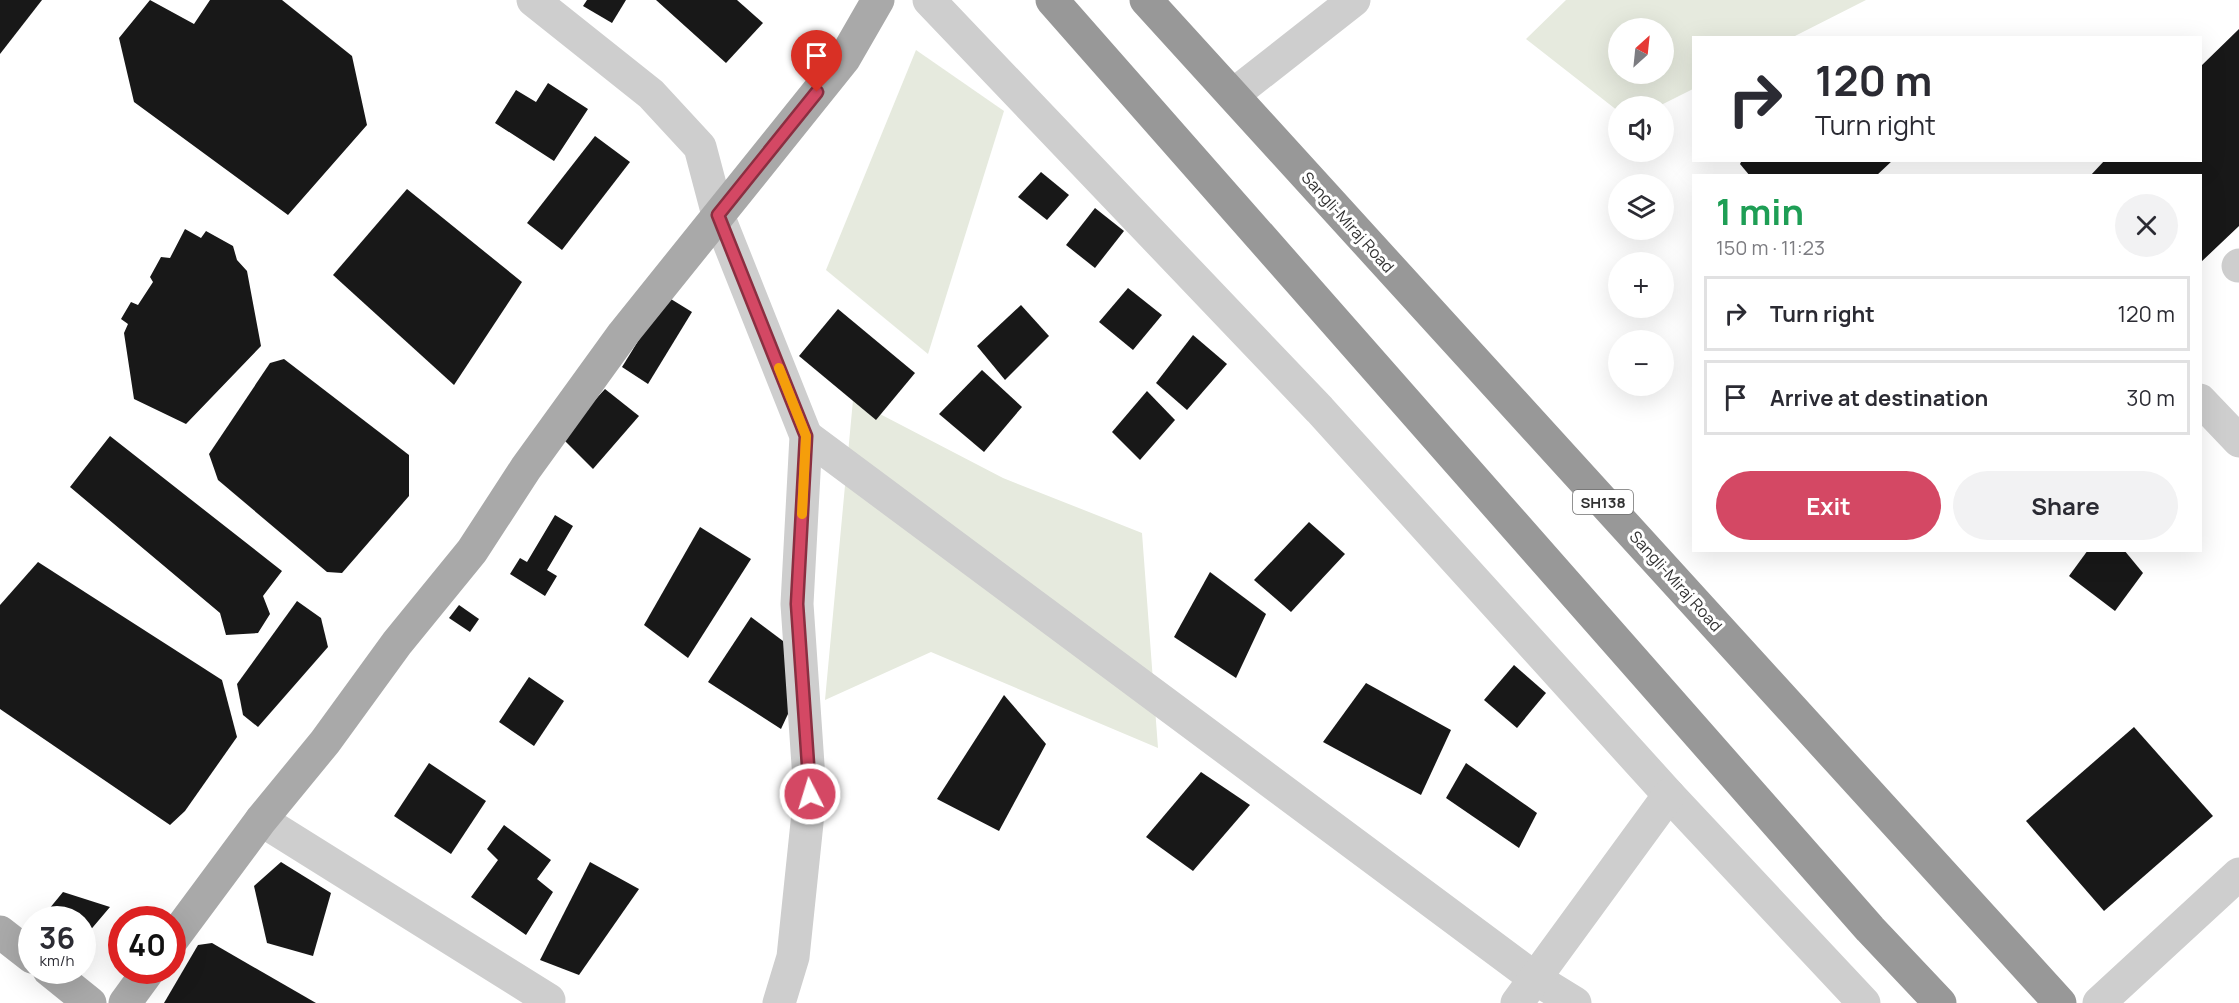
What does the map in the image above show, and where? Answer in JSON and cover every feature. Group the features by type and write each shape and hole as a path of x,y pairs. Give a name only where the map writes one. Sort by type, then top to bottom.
{"highway":[{"path":"1052,0 1863,920 1940,1003"},
{"name":"Sangli-Miraj Road","path":"1146,0 2060,1003"}],"main road":[{"path":"186,921 261,820 325,742 398,643 472,551 526,468 622,334 844,59 878,0"},
{"path":"0,932 18,946"},
{"path":"66,984 90,1003"},
{"path":"125,1003 139,984"}],"street":[{"path":"533,0 651,94 700,147 718,215 806,436 797,604 810,794 793,957 779,1003"},
{"path":"929,0 1320,410 1669,795 1864,1003"},
{"path":"1233,95 1354,0"},
{"path":"2202,402 2239,441"},
{"path":"806,436 1526,991 1575,1003"},
{"path":"1526,991 1669,795"},
{"path":"261,820 549,1000"},
{"path":"2099,1003 2239,874"}],"shaded area":[{"path":"1566,0 1866,0 1795,36 1692,36 1692,90 1674,98 1674,96 1608,96 1608,103 1526,39"},
{"path":"916,50 1004,111 928,354 826,270"},
{"path":"853,400 1003,478 1142,533 1158,748 931,652 825,700"}],"building":[{"path":"0,0 42,0 0,54"},
{"path":"150,0 194,24 210,0 282,0 352,56 367,125 288,215 134,102 119,38"},
{"path":"587,0 626,0 612,23 583,6"},
{"path":"656,0 737,0 763,23 726,63"},
{"path":"2239,29 2239,226 2202,261 2202,174 2092,174 2103,162 2202,162 2202,65"},
{"path":"548,83 588,109 554,161 495,123 516,90 536,102"},
{"path":"595,136 630,162 562,250 527,223"},
{"path":"1741,162 1891,162 1878,174 1748,174 1740,164"},
{"path":"1041,172 1069,195 1047,220 1018,197"},
{"path":"407,189 522,282 454,385 333,275"},
{"path":"1095,208 1124,231 1095,268 1066,245"},
{"path":"185,229 201,238 206,231 233,246 237,260 247,271 261,346 186,424 134,399 124,333 128,324 121,319 131,302 138,305 153,282 150,277 161,257 170,258"},
{"path":"1128,288 1162,315 1133,350 1099,322"},
{"path":"666,296 692,312 648,384 622,367"},
{"path":"1021,305 1049,336 1005,380 977,346"},
{"path":"838,309 915,373 876,420 799,356"},
{"path":"1193,335 1227,364 1187,410 1156,383"},
{"path":"284,359 409,455 409,496 342,573 327,572 218,480 209,454 270,363"},
{"path":"982,370 1022,407 984,452 939,414"},
{"path":"605,389 639,416 593,469 561,437"},
{"path":"1147,391 1175,420 1140,460 1112,432"},
{"path":"110,436 282,571 263,596 270,614 258,633 226,635 220,613 70,487"},
{"path":"555,515 573,526 547,570 557,576 545,596 510,574 520,558 527,562"},
{"path":"1309,522 1345,554 1291,612 1254,580"},
{"path":"700,527 751,559 688,658 644,625"},
{"path":"2087,552 2126,552 2143,573 2115,611 2069,576"},
{"path":"38,562 222,680 237,737 185,811 170,825 0,709 0,605"},
{"path":"1210,572 1266,614 1236,678 1174,637"},
{"path":"297,601 321,618 328,647 258,727 243,715 237,684"},
{"path":"459,605 479,619 470,632 449,618"},
{"path":"751,617 791,647 801,686 781,729 708,682"},
{"path":"1514,665 1546,693 1517,728 1484,700"},
{"path":"529,677 564,701 534,746 499,722"},
{"path":"1366,683 1451,730 1421,795 1323,742"},
{"path":"1004,695 1046,744 999,831 937,799"},
{"path":"2134,727 2213,816 2104,911 2026,821"},
{"path":"429,763 486,801 451,854 394,816"},
{"path":"1466,763 1537,813 1519,848 1446,798"},
{"path":"1201,772 1250,805 1193,871 1146,837"},
{"path":"504,825 551,860 537,879 553,892 526,935 471,897 498,860 487,849"},
{"path":"281,862 331,893 313,956 267,943 254,886"},
{"path":"590,862 639,889 579,975 540,960"},
{"path":"63,892 108,906 108,909 96,924 96,906 52,906"},
{"path":"212,943 316,1003 164,1003 175,984 186,984 186,965 198,945"}],"slow traffic":[{"path":"779,368 806,436 802,514"}],"route":[{"path":"810,794 797,604 806,436 718,215 817,92"}]}
